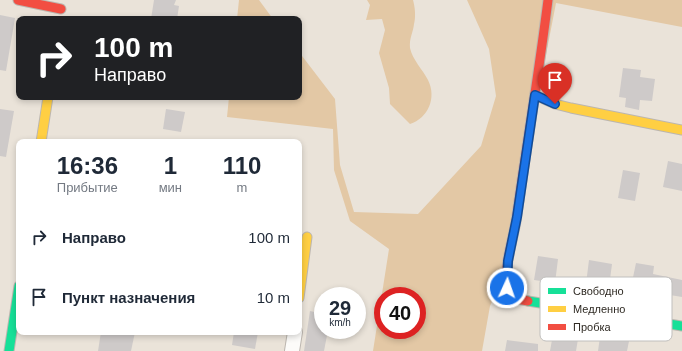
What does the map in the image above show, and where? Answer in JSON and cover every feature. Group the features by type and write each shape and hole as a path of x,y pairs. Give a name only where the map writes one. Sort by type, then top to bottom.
{"street":[{"path":"18,0 61,9"},
{"path":"540,303 512,298 507,288 508,261 517,217 538,80 548,0"},
{"path":"535,95 555,104 571,108 682,130"},
{"path":"41,139 48,100"},
{"path":"302,275 307,237"},
{"path":"9,351 16,306"},
{"path":"672,324 682,326"},
{"path":"292,351 295,335"}],"shaded area":[{"path":"239,0 259,0 271,16 237,16"},
{"path":"367,0 413,0 415,18 410,48 413,56 428,80 432,94 426,112 422,117 410,124 390,104 389,88 379,53 385,30 382,19 366,20 370,5"},
{"path":"467,0 682,0 682,27 556,3 503,278 490,306 482,351 373,351 375,339 426,339 426,287 383,287 389,249 350,221 334,170 333,129 227,117 229,100 302,100 302,56 335,99 340,165 354,212 418,214 481,146 496,96 489,49"}],"building":[{"path":"154,0 176,0 174,5 179,6 177,16 151,16"},
{"path":"0,15 15,18 6,71 0,70"},
{"path":"623,68 641,70 640,77 655,79 652,101 640,100 639,110 625,107 626,98 619,97"},
{"path":"0,109 14,111 6,157 0,156"},
{"path":"166,109 185,112 181,132 163,129"},
{"path":"668,161 682,164 682,191 663,187"},
{"path":"623,170 640,173 635,201 618,198"},
{"path":"538,256 558,259 556,277 540,277 540,281 534,280"},
{"path":"589,260 612,264 610,277 587,277"},
{"path":"636,263 654,266 653,274 668,277 633,277"},
{"path":"672,278 682,280 682,297 672,295"},
{"path":"310,311 314,312 314,339 326,339 324,351 304,351"},
{"path":"101,335 134,335 131,351 98,351"},
{"path":"234,335 257,335 255,349 232,345"},
{"path":"507,340 538,344 538,351 505,351"},
{"path":"552,341 578,341 576,351 550,351"},
{"path":"599,341 629,341 627,351 598,351"}],"traffic: fast":[{"path":"528,301 540,303"},
{"path":"9,351 16,306"},
{"path":"672,324 682,326"}],"traffic: slow":[{"path":"535,95 555,104 571,108 682,130"},
{"path":"41,139 48,100"},
{"path":"302,275 307,237"}],"traffic: jam":[{"path":"18,0 61,9"},
{"path":"528,301 512,298 507,287 506,278 516,224 548,0"}],"route":[{"path":"507,288 508,261 517,217 530,119 535,95 555,104"}]}
